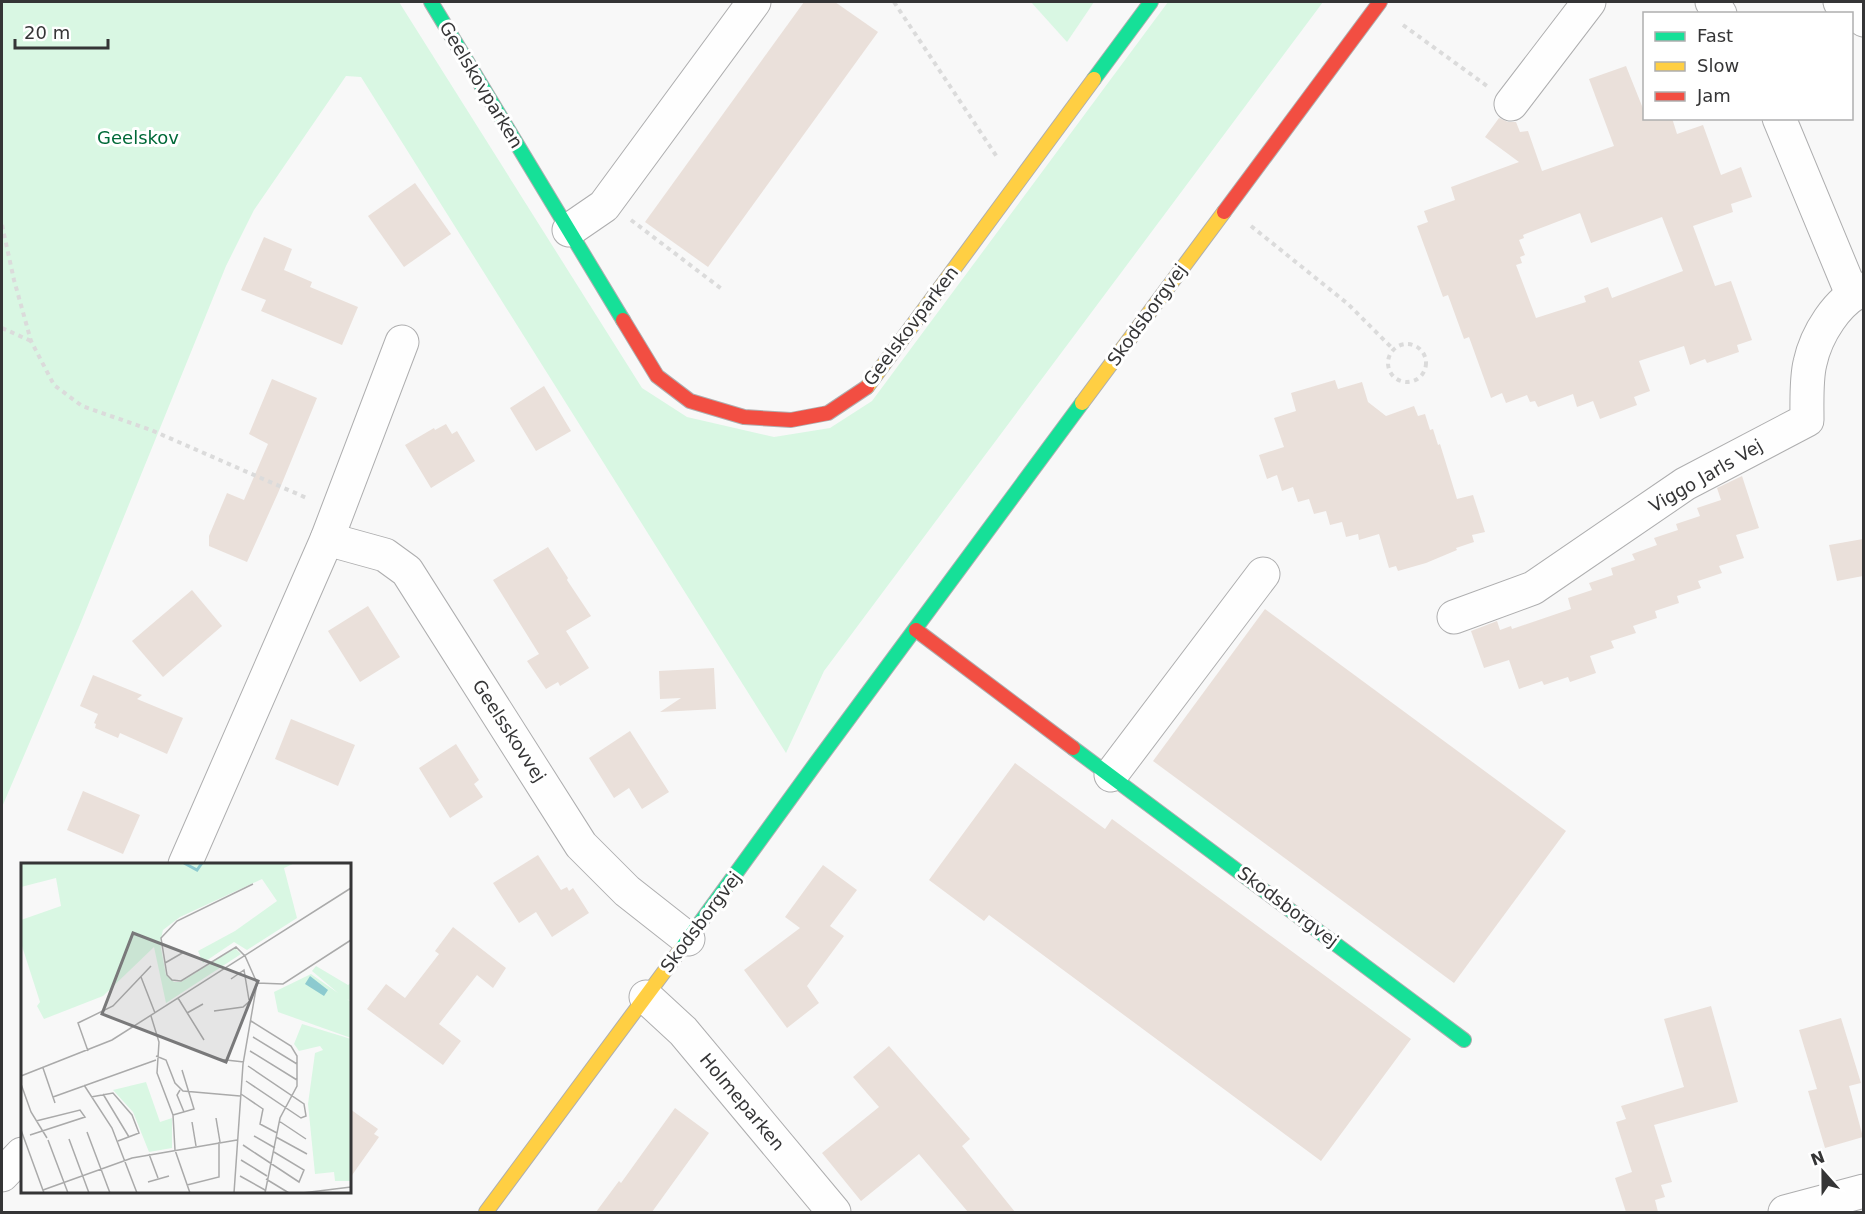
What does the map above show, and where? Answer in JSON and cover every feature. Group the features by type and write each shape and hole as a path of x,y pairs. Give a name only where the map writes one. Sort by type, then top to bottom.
{"street":[{"name":"Geelskovparken","path":"431,2 657,376 690,401 744,417 791,420 828,413 866,388 1151,2"},
{"path":"569,230 604,206 754,2"},
{"path":"1511,104 1589,2"},
{"path":"1840,2 1853,12"},
{"name":"Skodsborgvej","path":"486,1212 1378,4"},
{"name":"Viggo Jarls Vej","path":"1454,617 1533,588 1685,484 1807,420 1809,363 1824,326 1858,291 1780,120"},
{"path":"185,863 332,525 402,342"},
{"name":"Geelsskovvej","path":"332,525 385,555 407,571 581,845 627,891 688,939"},
{"path":"1112,775 1263,574"},
{"name":"Skodsborgvej","path":"916,630 1464,1040"},
{"name":"Holmeparken","path":"646,997 683,1031 834,1212"},
{"path":"2,1175 21,1155"},
{"path":"1785,1212 1863,1191"}],"path":[{"path":"894,2 1016,185"},
{"path":"1378,4 1511,104"},
{"path":"1227,207 1339,296 1393,349"},
{"path":"626,217 723,290"},
{"path":"2,225 31,341 54,385 82,406 151,430 332,525"},
{"path":"2,328 31,341"},
{"path":"1407,343 1421,348 1427,363 1421,377 1407,383 1393,377 1387,363 1393,349 1407,343"}],"green space":[{"name":"Geelskov","path":"2,2 399,2 642,388 687,417 774,437 830,428 872,401 1168,2 1323,2 824,671 786,753 361,77 346,76 254,210 226,266 79,627 2,807"},
{"path":"1031,2 1094,2 1067,42"}],"building":[{"path":"804,2 835,2 878,32 708,267 645,222"},
{"path":"1626,66 1643,108 1643,120 1673,120 1677,134 1703,125 1721,175 1741,167 1752,197 1731,204 1733,212 1693,226 1715,286 1731,281 1752,340 1737,345 1739,352 1707,363 1705,359 1690,365 1684,346 1639,361 1650,391 1634,397 1637,405 1600,419 1593,401 1577,407 1573,394 1538,407 1535,401 1530,402 1527,395 1506,403 1502,393 1491,398 1469,337 1464,339 1448,295 1443,297 1417,226 1428,222 1424,211 1455,200 1451,187 1519,162 1485,137 1499,118 1508,122 1516,122 1520,132 1528,131 1542,171 1614,146 1589,79","holes":["1580,213 1591,243 1662,217 1683,271 1612,298 1608,287 1584,296 1586,302 1536,318 1516,265 1522,263 1520,257 1525,255 1519,240 1524,238 1523,235"]},
{"path":"415,183 451,234 404,267 368,216"},
{"path":"264,237 292,249 284,270 312,282 310,287 358,307 342,345 261,311 266,300 241,290"},
{"path":"272,379 317,398 247,562 209,546 209,536 227,493 244,500 268,444 249,434"},
{"path":"1335,380 1338,389 1362,382 1368,402 1386,416 1414,406 1418,416 1425,414 1430,430 1433,429 1438,445 1440,444 1457,499 1473,495 1485,532 1472,535 1474,542 1456,548 1457,550 1426,563 1398,571 1396,566 1389,568 1379,534 1359,540 1358,534 1346,537 1342,522 1330,525 1326,511 1314,514 1309,499 1298,502 1293,487 1282,491 1277,475 1267,479 1259,455 1284,447 1274,418 1296,411 1291,393"},
{"path":"544,386 571,431 536,451 510,408"},
{"path":"446,424 452,434 457,431 475,461 431,488 405,445 434,428 435,430"},
{"path":"1742,476 1759,528 1736,535 1744,558 1719,566 1722,573 1698,581 1701,588 1677,596 1679,603 1655,611 1657,618 1633,626 1636,633 1611,641 1614,648 1590,656 1596,673 1570,682 1568,677 1544,685 1542,681 1519,689 1509,660 1484,668 1471,631 1497,621 1500,630 1511,626 1512,629 1571,609 1568,598 1592,590 1589,583 1613,575 1611,568 1635,560 1632,554 1657,545 1654,538 1678,530 1676,524 1700,516 1697,508 1721,500 1717,488"},
{"path":"1863,539 1863,576 1837,581 1829,545"},
{"path":"548,547 591,616 566,631 589,668 560,686 558,682 546,689 527,661 539,654 493,580"},
{"path":"192,590 222,626 163,677 132,641"},
{"path":"368,606 400,657 360,682 328,631"},
{"path":"1265,609 1566,831 1454,983 1153,761"},
{"path":"714,668 716,709 660,712 681,698 660,699 659,671"},
{"path":"93,675 142,695 137,699 183,718 167,754 120,733 118,738 95,728 94,723 98,714 80,706"},
{"path":"291,719 355,745 338,786 275,759"},
{"path":"630,731 669,792 642,809 629,788 614,798 589,758"},
{"path":"456,744 479,780 474,784 483,797 450,818 419,768"},
{"path":"1015,763 1105,829 1112,819 1411,1039 1321,1161 989,915 984,921 929,880"},
{"path":"83,791 140,815 123,854 67,830"},
{"path":"538,855 561,890 567,887 569,891 573,888 589,913 552,937 536,912 519,923 493,883"},
{"path":"823,865 857,890 830,926 844,936 807,986 819,1003 787,1028 744,970 800,928 785,917"},
{"path":"453,927 506,968 493,988 477,975 439,1024 461,1041 443,1065 367,1009 386,984 405,998 439,954 435,951"},
{"path":"1711,1006 1738,1102 1654,1125 1672,1182 1661,1185 1665,1197 1655,1200 1658,1212 1626,1212 1615,1178 1632,1172 1616,1122 1626,1119 1621,1106 1684,1087 1664,1019"},
{"path":"1841,1018 1861,1083 1849,1086 1863,1137 1825,1148 1808,1091 1817,1089 1799,1030"},
{"path":"889,1046 970,1139 962,1146 1015,1212 968,1212 919,1154 861,1201 822,1153 879,1107 853,1077"},
{"path":"675,1108 709,1133 652,1212 596,1212 619,1181 621,1183"},
{"path":"351,1110 378,1129 374,1134 379,1137 351,1177"}],"traffic: fast":[{"path":"431,2 623,320"},
{"path":"1094,79 1151,2"},
{"path":"681,949 1082,403"},
{"path":"1073,748 1464,1040"}],"traffic: slow":[{"path":"867,387 1094,79"},
{"path":"1082,403 1224,212"},
{"path":"486,1212 681,949"}],"traffic: jam":[{"path":"1224,212 1380,2"},
{"path":"623,320 657,376 690,401 744,417 791,420 828,413 867,387"},
{"path":"916,630 1073,748"}]}
